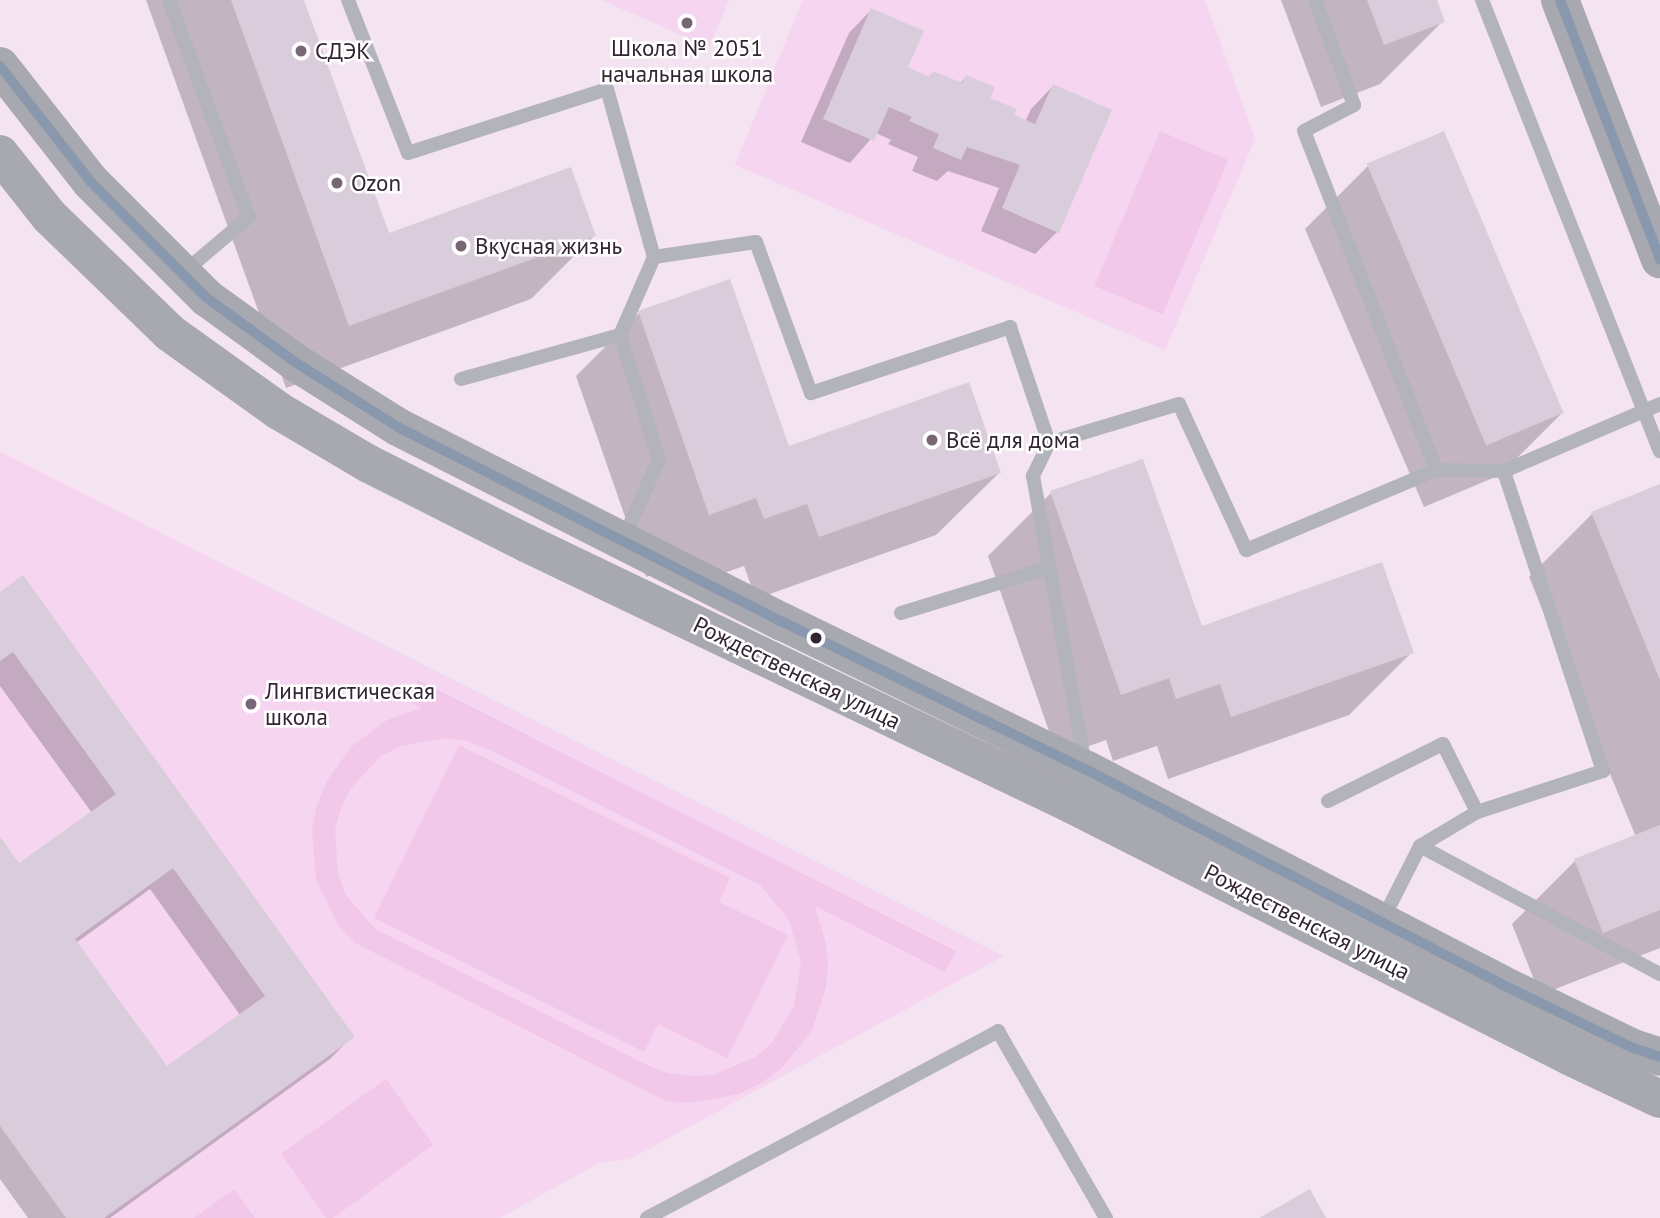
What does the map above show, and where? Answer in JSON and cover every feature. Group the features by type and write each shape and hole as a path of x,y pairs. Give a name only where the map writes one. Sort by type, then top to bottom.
{"street":[{"path":"1560,0 1660,259"},
{"name":"Рождественская улица","path":"0,66 91,182 207,298 257,335 398,427 1086,769 1621,1043 1660,1058"},
{"name":"Рождественская улица","path":"0,154 50,216 170,333 279,411 369,464 1071,804 1571,1057 1660,1099"}],"lane":[{"path":"169,0 249,217 183,273"},
{"path":"348,0 408,153 607,89 654,257 620,335 659,459 623,541"},
{"path":"1315,0 1354,105 1304,131 1436,470"},
{"path":"1482,0 1660,451"},
{"path":"654,257 756,242 811,393 1010,327 1049,443"},
{"path":"461,379 620,335"},
{"path":"1086,769 1032,475 1049,443 1180,404 1246,550 1436,470 1504,471 1660,404"},
{"path":"1381,922 1420,846 1478,811 1603,771 1504,471"},
{"path":"901,613 1048,568"},
{"path":"1328,801 1443,744 1478,811"},
{"path":"1420,846 1660,974"},
{"path":"647,1218 998,1031 1106,1218"}],"shaded area":[{"name":"Школа № 2051 начальная школа","path":"601,0 729,0 709,47"},
{"path":"803,0 1205,0 1255,139 1165,350 735,165"},
{"path":"1160,131 1228,160 1162,315 1094,286"},
{"name":"Лингвистическая школа","path":"0,452 1004,956 630,1159 599,1163 500,1218 66,1218 0,1126"},
{"path":"418,680 956,951 945,972 815,906 826,943 828,965 826,987 812,1030 782,1068 739,1094 691,1103 666,1101 355,943 338,925 316,880 312,830 317,805 326,782 352,746 387,720 422,708 408,700","holes":["445,738 467,741 760,885 789,920 801,962 794,1006 771,1044 754,1058 712,1075 668,1073 375,929 346,895 338,874 335,829 341,808 351,788 381,756 401,746"]},
{"path":"459,745 730,878 719,902 788,935 727,1058 658,1024 644,1052 374,918"},
{"path":"386,1079 433,1145 333,1218 326,1218 281,1154"},
{"path":"234,1189 255,1218 194,1218"}],"building":[{"path":"231,0 304,0 389,233 571,167 596,236 349,326"},
{"path":"1367,0 1437,0 1445,22 1384,45"},
{"path":"871,8 924,31 908,67 930,77 933,71 962,83 966,75 995,87 990,98 1017,109 1014,115 1035,124 1053,84 1112,110 1059,233 1002,208 1020,165 967,147 961,160 933,148 939,134 909,121 912,117 889,107 874,141 823,119"},
{"path":"1444,131 1564,413 1486,445 1367,164"},
{"path":"730,279 789,446 969,382 1001,473 819,537 807,504 764,519 756,498 709,515 638,311"},
{"path":"1143,459 1202,626 1382,562 1414,653 1231,717 1220,684 1176,699 1169,678 1121,695 1050,491"},
{"path":"1660,484 1660,680 1591,512"},
{"path":"23,575 355,1037 104,1218 66,1218 0,1126 0,836 19,863 116,794 13,652 0,661 0,592","holes":["173,868 265,996 167,1066 75,939"]},
{"path":"1660,825 1660,910 1603,933 1574,859"},
{"path":"1310,1189 1326,1218 1259,1218"}],"transit line":[{"path":"1560,0 1660,259"},
{"path":"0,66 91,182 207,298 298,364 398,427 783,622 1085,769 1501,984 1633,1048 1660,1057"}],"place":[{"name":"Школа № 2051 начальная школа","path":"687,23"},
{"name":"СДЭК","path":"301,51"},
{"name":"Ozon","path":"337,183"},
{"name":"Вкусная жизнь","path":"461,246"},
{"name":"Всё для дома","path":"932,440"},
{"name":"Лингвистическая школа","path":"251,704"}]}
